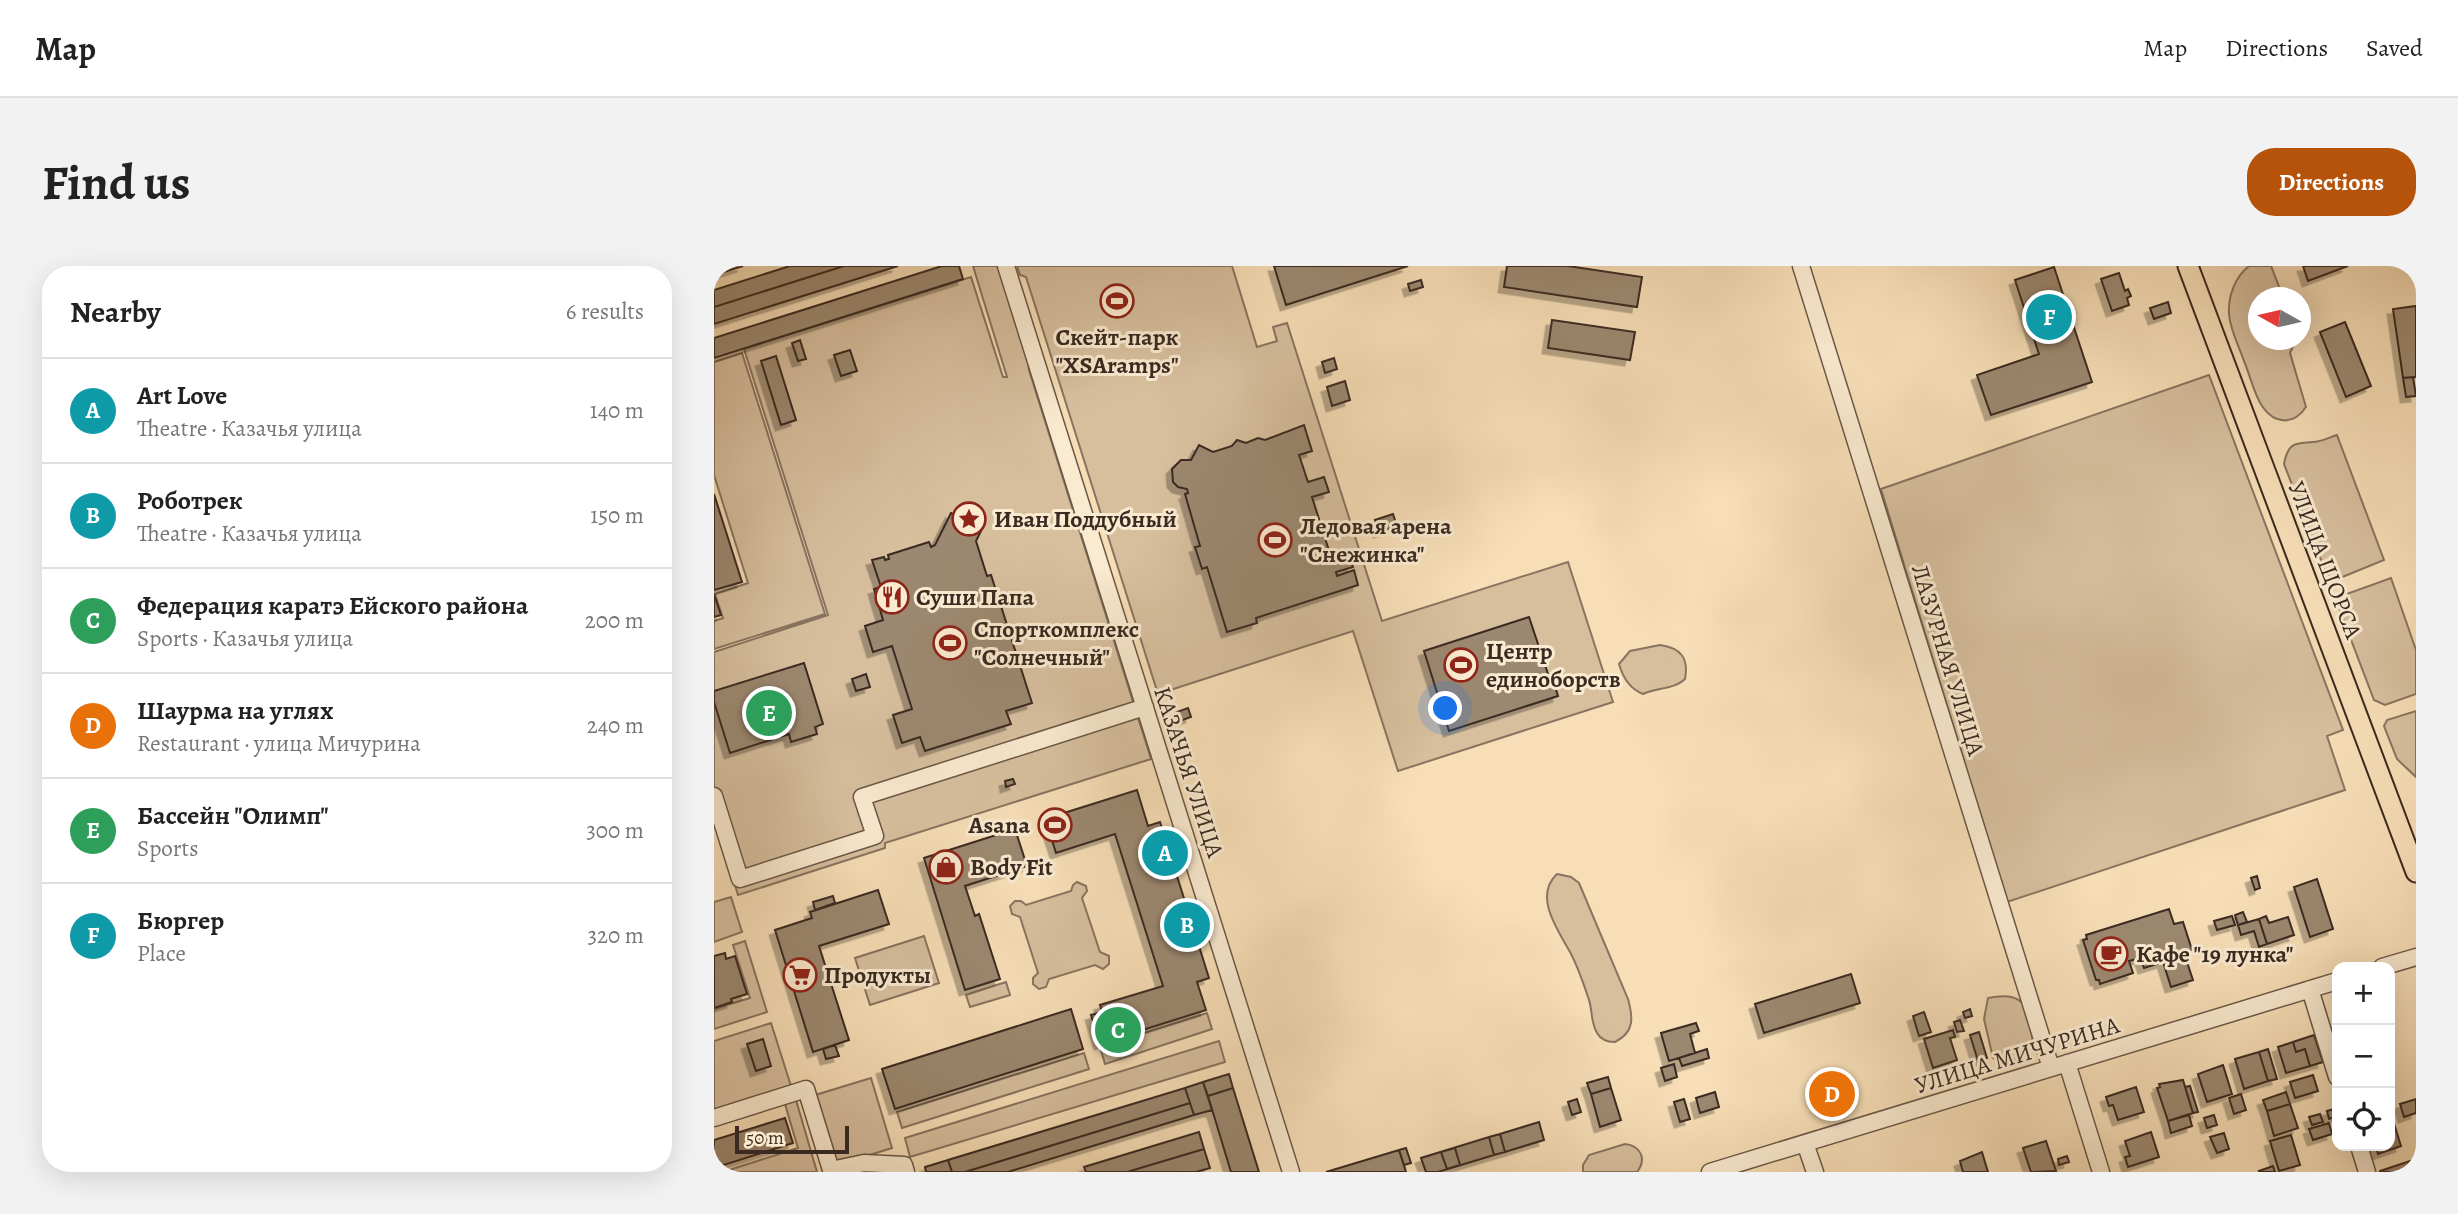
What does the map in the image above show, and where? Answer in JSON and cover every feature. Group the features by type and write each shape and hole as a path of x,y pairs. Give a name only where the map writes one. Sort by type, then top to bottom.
{"main road":[{"name":"УЛИЦА ЩОРСА","path":"2188,266 2416,872"}],"street":[{"name":"КАЗАЧЬЯ УЛИЦА","path":"1006,266 1291,1172"},
{"name":"ЛАЗУРНАЯ УЛИЦА","path":"1801,266 2051,1068"},
{"path":"714,796 740,879 875,836 862,797 1145,707"},
{"path":"2395,963 2416,957"},
{"name":"УЛИЦА МИЧУРИНА","path":"1710,1172 2332,982"},
{"path":"2310,989 2332,1061"},
{"path":"2067,1063 2101,1172"},
{"path":"714,1118 806,1089 831,1170 864,1163 904,1165 906,1172"},
{"path":"1805,1143 1815,1172"},
{"path":"2361,1151 2367,1172"}],"shaded area":[{"path":"973,266 998,266 1151,759 885,843 885,848 738,895 714,817 714,652 828,615 744,349 971,277 1003,377 1007,377"},
{"path":"1017,266 1232,266 1257,347 1277,341 1273,327 1287,323 1382,621 1568,562 1613,702 1398,771 1353,631 1158,694 1026,277 1020,275"},
{"path":"2249,266 2271,266 2279,287 2248,287 2248,350 2291,350 2306,407 2290,420 2273,417 2262,406 2231,326 2231,294 2240,276"},
{"path":"742,353 825,614 714,649 714,621 723,618 715,594 748,583 714,475 714,362"},
{"path":"2209,375 2343,730 2327,736 2345,790 2007,902 1881,489"},
{"path":"2337,435 2384,560 2335,580 2326,573 2284,464 2288,451 2294,445"},
{"path":"2391,578 2416,650 2416,694 2385,705 2374,700 2337,603 2341,596"},
{"path":"1660,645 1682,655 1686,665 1685,679 1676,685 1643,694 1628,682 1619,664 1630,651"},
{"path":"2416,711 2416,777 2397,759 2384,726 2387,720"},
{"path":"1557,874 1571,877 1579,883 1628,999 1631,1024 1626,1034 1615,1042 1604,1040 1597,1033 1580,974 1550,913 1547,892"},
{"path":"1077,882 1086,886 1087,891 1082,898 1100,952 1109,956 1109,964 1103,969 1095,965 1049,979 1046,987 1039,989 1033,984 1033,978 1038,973 1020,917 1012,914 1010,906 1015,901 1026,905 1071,891"},
{"path":"731,897 742,932 714,942 714,902"},
{"path":"924,936 939,983 870,1005 855,958"},
{"path":"745,941 767,1012 714,1029 714,1009 750,998 733,945"},
{"path":"1006,982 1010,995 970,1007 966,995"},
{"path":"1988,998 2015,998 2023,1004 2029,1017 2032,1039 2022,1058 2003,1062 1993,1058 1984,1019"},
{"path":"1207,1013 1212,1029 1105,1064 1100,1047"},
{"path":"771,1023 791,1086 714,1111 714,1041"},
{"path":"1219,1041 1225,1062 910,1157 905,1138"},
{"path":"1084,1053 1089,1069 902,1128 897,1112"},
{"path":"871,1078 892,1148 834,1166 812,1096"},
{"path":"796,1100 817,1172 723,1172 798,1148 785,1104"},
{"path":"1625,1144 1635,1147 1641,1154 1642,1162 1637,1172 1583,1172 1583,1165 1589,1155"}],"building":[{"path":"714,266 743,266 714,275"},
{"path":"790,266 844,266 714,307 714,290"},
{"path":"844,266 898,266 714,324 714,307"},
{"path":"942,266 959,266 963,279 714,358 714,338"},
{"path":"1274,266 1408,266 1286,305"},
{"path":"1507,266 1568,266 1642,277 1637,307 1504,287"},
{"path":"2303,266 2348,266 2308,281"},
{"path":"2054,267 2092,382 1991,415 1977,375 2039,354 2015,280"},
{"path":"2119,273 2125,291 2128,289 2131,296 2127,298 2129,305 2112,311 2101,279"},
{"path":"1421,280 1423,287 1410,291 1408,284"},
{"path":"2168,302 2171,313 2154,319 2150,308"},
{"path":"2416,306 2416,377 2403,378 2393,309"},
{"path":"1552,320 1635,332 1630,360 1548,348"},
{"path":"2345,322 2371,386 2346,397 2320,332"},
{"path":"800,340 806,359 798,361 792,343"},
{"path":"850,350 857,371 841,376 834,355"},
{"path":"776,356 796,420 781,425 761,361"},
{"path":"1334,358 1337,369 1325,373 1322,362"},
{"path":"2413,377 2416,396 2406,397 2403,378"},
{"path":"1345,381 1350,400 1332,406 1327,387"},
{"path":"1304,425 1312,451 1299,455 1308,482 1324,477 1329,492 1312,497 1332,560 1349,555 1353,567 1336,572 1337,576 1354,570 1358,585 1256,618 1257,623 1227,632 1207,567 1202,569 1195,547 1200,546 1185,494 1188,493 1187,489 1178,487 1173,482 1172,469 1181,460 1191,460 1199,445 1213,452 1232,446 1237,440 1246,443 1258,438 1265,440"},
{"path":"714,494 742,582 714,590"},
{"path":"951,513 982,529 976,541 987,576 991,575 1032,703 1006,711 1011,724 925,751 920,737 902,743 893,715 912,709 892,646 873,652 865,626 883,620 874,589 881,587 872,560 884,557 885,560 889,559 888,555 929,542 931,547 935,545"},
{"path":"1393,514 1397,526 1379,532 1375,520"},
{"path":"714,594 721,615 714,617"},
{"path":"1529,617 1558,696 1449,731 1424,651"},
{"path":"804,663 823,724 815,727 817,734 791,742 789,734 730,753 714,702 714,691"},
{"path":"866,674 870,687 856,691 852,679"},
{"path":"1188,708 1191,717 1180,721 1177,712"},
{"path":"1013,779 1015,784 1006,787 1005,781"},
{"path":"1137,790 1148,826 1160,822 1209,978 1197,982 1206,1010 1111,1040 1100,1005 1163,986 1115,834 1056,853 1045,819"},
{"path":"1015,829 1027,866 965,886 975,916 979,914 1000,979 965,990 924,858"},
{"path":"2257,876 2260,888 2255,890 2251,878"},
{"path":"2317,879 2333,929 2310,937 2294,887"},
{"path":"878,890 889,924 819,946 849,1040 813,1052 775,930 812,918 810,912"},
{"path":"833,896 835,903 815,910 813,902"},
{"path":"2169,909 2174,924 2183,922 2192,950 2184,953 2193,980 2171,987 2163,962 2144,968 2140,958 2129,961 2133,973 2100,984 2099,980 2096,980 2083,940 2087,939 2086,935"},
{"path":"2243,912 2247,922 2238,925 2235,915"},
{"path":"2232,916 2235,925 2217,930 2214,921"},
{"path":"2266,916 2269,923 2288,917 2294,935 2267,944 2259,919"},
{"path":"2259,919 2267,944 2259,947 2254,931 2241,935 2238,925"},
{"path":"725,953 726,959 735,956 747,994 714,1008 714,956"},
{"path":"1851,974 1860,1003 1764,1033 1755,1004"},
{"path":"1071,1009 1083,1049 895,1109 882,1069"},
{"path":"1970,1009 1972,1016 1965,1018 1963,1012"},
{"path":"1102,1012 1111,1040 1100,1044 1091,1015"},
{"path":"1924,1012 1931,1032 1919,1036 1913,1016"},
{"path":"1960,1020 1964,1031 1957,1032 1954,1022"},
{"path":"1696,1023 1699,1031 1690,1034 1695,1053 1669,1061 1661,1033"},
{"path":"1953,1030 1955,1037 1950,1038 1957,1060 1933,1068 1924,1039"},
{"path":"1979,1032 1987,1058 1978,1061 1970,1035"},
{"path":"2314,1035 2323,1062 2310,1066 2305,1049 2296,1052 2293,1042"},
{"path":"763,1039 771,1066 756,1071 747,1044"},
{"path":"2293,1042 2296,1052 2305,1049 2310,1066 2286,1073 2278,1047"},
{"path":"835,1045 839,1056 826,1059 823,1049"},
{"path":"1707,1049 1709,1058 1682,1066 1679,1058"},
{"path":"2268,1049 2277,1079 2268,1081 2259,1052"},
{"path":"2259,1052 2268,1081 2244,1089 2235,1059"},
{"path":"1674,1064 1677,1077 1665,1081 1661,1068"},
{"path":"2223,1065 2232,1094 2207,1102 2198,1074"},
{"path":"1834,1072 1835,1077 1820,1082 1819,1076"},
{"path":"1229,1074 1233,1088 1208,1096 1203,1082"},
{"path":"2313,1075 2318,1091 2295,1098 2290,1082"},
{"path":"1608,1077 1611,1088 1591,1094 1587,1083"},
{"path":"1844,1080 1847,1088 1839,1091 1843,1102 1822,1109 1815,1089"},
{"path":"2183,1080 2193,1113 2168,1121 2157,1088 2160,1087 2159,1084"},
{"path":"1203,1082 1212,1110 1194,1115 1185,1088"},
{"path":"2190,1086 2198,1112 2193,1113 2185,1087"},
{"path":"2136,1087 2144,1112 2118,1120 2113,1105 2109,1106 2106,1097"},
{"path":"1185,1088 1190,1103 965,1172 952,1172 948,1160"},
{"path":"1233,1088 1259,1172 1231,1172 1208,1096"},
{"path":"1611,1088 1621,1120 1600,1127 1591,1094"},
{"path":"1847,1088 1851,1099 1843,1102 1839,1091"},
{"path":"1715,1092 1719,1107 1700,1113 1696,1098"},
{"path":"2286,1092 2290,1104 2267,1111 2263,1100"},
{"path":"2241,1094 2246,1110 2234,1114 2229,1098"},
{"path":"1577,1099 1581,1112 1572,1115 1568,1102"},
{"path":"1684,1099 1690,1119 1680,1122 1674,1102"},
{"path":"2416,1099 2416,1113 2404,1117 2400,1104"},
{"path":"1190,1103 1194,1115 1008,1172 965,1172"},
{"path":"2290,1104 2298,1128 2274,1136 2267,1111"},
{"path":"2332,1110 2332,1118 2329,1119 2327,1111"},
{"path":"2320,1114 2323,1122 2312,1125 2309,1117"},
{"path":"2189,1115 2192,1126 2171,1133 2168,1121"},
{"path":"2214,1115 2217,1125 2207,1128 2204,1118"},
{"path":"785,1118 793,1143 714,1168 714,1140"},
{"path":"1539,1122 1544,1140 1505,1152 1500,1134"},
{"path":"2329,1123 2332,1134 2313,1140 2309,1129"},
{"path":"2395,1127 2401,1146 2395,1148"},
{"path":"1199,1132 1204,1149 1127,1172 1086,1172 1084,1167"},
{"path":"2151,1132 2159,1157 2128,1167 2125,1157 2130,1156 2125,1141"},
{"path":"2224,1133 2229,1149 2217,1153 2210,1137"},
{"path":"1500,1134 1505,1152 1494,1155 1489,1137"},
{"path":"2291,1135 2300,1165 2279,1171 2270,1141"},
{"path":"1489,1137 1494,1155 1438,1172 1426,1172 1421,1158"},
{"path":"2046,1141 2056,1171 2031,1172 2023,1148"},
{"path":"1406,1148 1411,1163 1404,1165 1399,1150"},
{"path":"1455,1148 1460,1165 1447,1169 1441,1152"},
{"path":"1204,1149 1210,1168 1196,1172 1127,1172"},
{"path":"1399,1150 1406,1172 1326,1172"},
{"path":"1982,1152 1988,1172 1963,1172 1960,1161"},
{"path":"2067,1156 2069,1162 2059,1165 2058,1159"},
{"path":"948,1160 952,1172 926,1172 925,1167"},
{"path":"2410,1161 2414,1172 2380,1172 2380,1171"},
{"path":"2273,1166 2275,1172 2259,1171"}],"place":[{"name":"Скейт-парк \"XSAramps\"","path":"1117,301"},
{"name":"Бюргер","path":"2049,317"},
{"name":"Иван Поддубный","path":"969,519"},
{"name":"Ледовая арена \"Снежинка\"","path":"1275,540"},
{"name":"Суши Папа","path":"892,597"},
{"name":"Спорткомплекс \"Солнечный\"","path":"950,643"},
{"name":"Центр единоборств","path":"1461,665"},
{"name":"Бассейн \"Олимп\"","path":"769,713"},
{"name":"Asana","path":"1055,825"},
{"name":"Art Love","path":"1165,853"},
{"name":"Body Fit","path":"946,867"},
{"name":"Роботрек","path":"1187,925"},
{"name":"Кафе \"19 лунка\"","path":"2111,954"},
{"name":"Продукты","path":"800,975"},
{"name":"Федерация каратэ Ейского района","path":"1118,1030"},
{"name":"Шаурма на углях","path":"1832,1094"}]}
